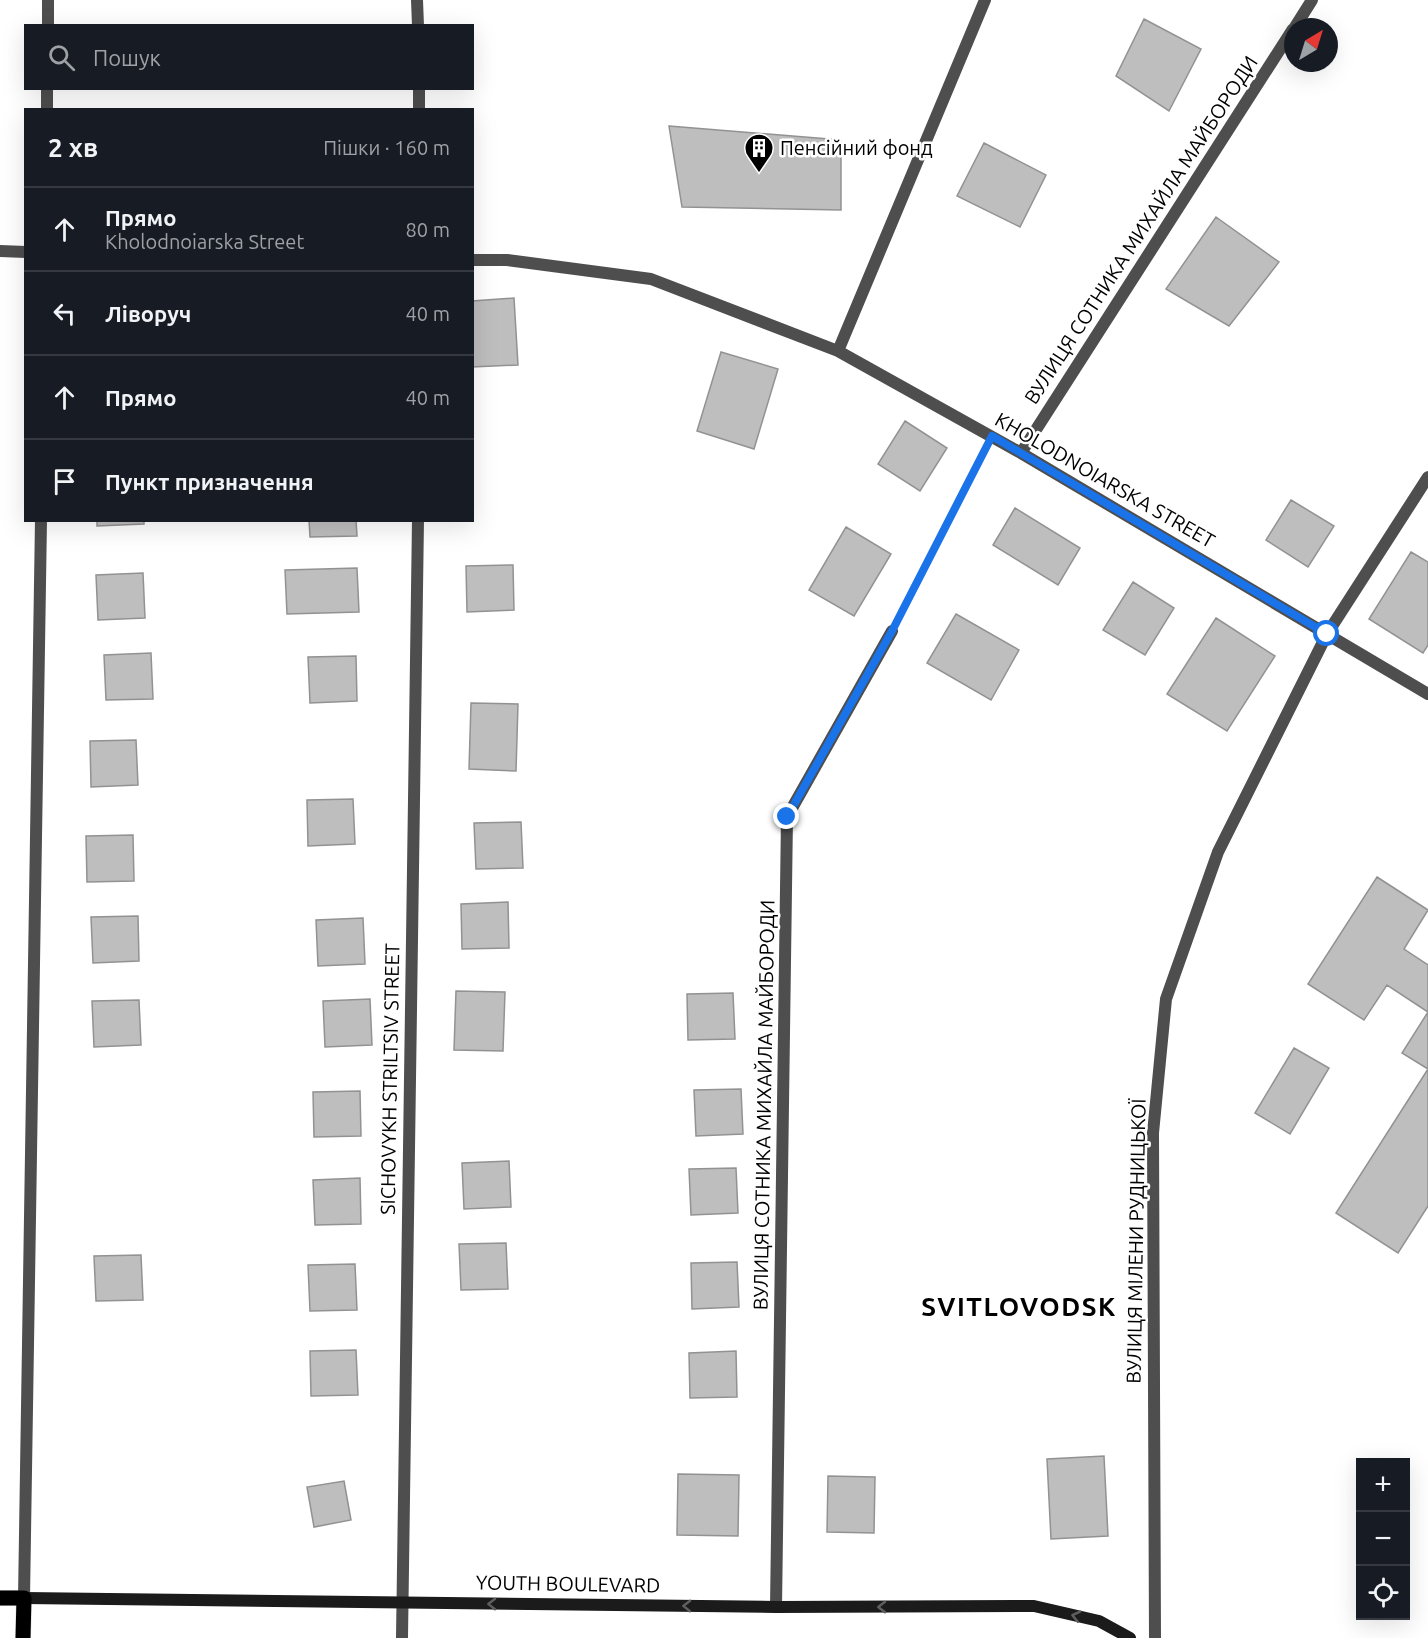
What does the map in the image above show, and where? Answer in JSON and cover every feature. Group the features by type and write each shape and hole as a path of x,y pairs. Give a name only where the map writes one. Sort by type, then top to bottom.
{"main road":[{"name":"YOUTH BOULEVARD","path":"0,1598 776,1607 1034,1606 1099,1621 1130,1638"},
{"path":"23,1638 24,1598"}],"street":[{"path":"48,0 48,24"},
{"path":"417,0 418,24"},
{"path":"838,351 985,0"},
{"name":"ВУЛИЦЯ СОТНИКА МИХАЙЛА МАЙБОРОДИ","path":"1300,18 1312,0"},
{"name":"ВУЛИЦЯ СОТНИКА МИХАЙЛА МАЙБОРОДИ","path":"1021,453 1284,44"},
{"path":"47,90 47,108"},
{"path":"419,90 419,108"},
{"path":"0,251 24,252"},
{"name":"KHOLODNOIARSKA STREET","path":"474,260 507,261 651,279 838,351 992,436 1428,694"},
{"name":"ВУЛИЦЯ МІЛЕНИ РУДНИЦЬКОЇ","path":"1155,1638 1153,1133 1166,999 1218,852 1327,634 1428,477"},
{"path":"24,1598 41,522"},
{"name":"SICHOVYKH STRILTSIV STREET","path":"402,1638 418,522"},
{"name":"ВУЛИЦЯ СОТНИКА МИХАЙЛА МАЙБОРОДИ","path":"776,1607 787,817 892,631"}],"path":[{"path":"892,631 992,436"}],"building":[{"path":"1144,19 1201,49 1169,111 1116,76"},
{"name":"Пенсійний фонд","path":"669,126 841,140 841,210 682,207"},
{"path":"984,143 1046,175 1020,227 957,196"},
{"path":"1216,217 1279,262 1229,326 1166,289"},
{"path":"514,298 518,365 474,367 474,301"},
{"path":"721,352 778,369 754,449 697,431"},
{"path":"905,421 947,448 920,491 878,464"},
{"path":"1291,500 1334,526 1308,567 1266,540"},
{"path":"1015,508 1080,548 1058,585 993,545"},
{"path":"97,522 144,522 144,524 97,526"},
{"path":"309,522 356,522 357,536 310,537"},
{"path":"846,527 891,554 854,616 809,590"},
{"path":"1411,552 1428,562 1428,645 1423,653 1369,619"},
{"path":"513,565 514,610 467,612 466,566"},
{"path":"357,568 359,612 287,614 285,570"},
{"path":"143,573 145,618 98,620 96,575"},
{"path":"1133,582 1174,608 1145,655 1103,630"},
{"path":"956,614 1019,650 991,700 927,663"},
{"path":"1216,618 1275,656 1227,731 1167,694"},
{"path":"151,653 153,699 106,700 104,655"},
{"path":"356,656 357,701 310,703 308,657"},
{"path":"471,703 518,704 516,771 469,769"},
{"path":"136,740 138,785 91,787 90,741"},
{"path":"353,799 355,844 308,846 307,800"},
{"path":"521,822 523,868 476,869 474,823"},
{"path":"133,835 134,881 87,882 86,836"},
{"path":"1377,877 1428,910 1404,949 1428,965 1428,1012 1387,985 1364,1020 1308,984"},
{"path":"508,902 509,948 462,949 461,904"},
{"path":"138,916 139,961 93,963 91,917"},
{"path":"363,918 365,964 318,966 316,920"},
{"path":"456,991 505,992 503,1051 454,1050"},
{"path":"733,993 735,1039 688,1040 687,994"},
{"path":"370,999 372,1045 325,1047 323,1001"},
{"path":"139,1000 141,1045 94,1047 92,1001"},
{"path":"1428,1012 1428,1069 1402,1053"},
{"path":"1294,1048 1329,1068 1290,1134 1255,1113"},
{"path":"1428,1069 1428,1206 1398,1253 1336,1213"},
{"path":"741,1089 743,1134 696,1136 694,1090"},
{"path":"360,1091 361,1136 314,1137 313,1092"},
{"path":"509,1161 511,1207 464,1209 462,1163"},
{"path":"736,1168 738,1213 691,1215 689,1169"},
{"path":"360,1178 361,1224 315,1225 313,1180"},
{"path":"506,1243 508,1289 461,1290 459,1244"},
{"path":"141,1255 143,1300 96,1301 94,1256"},
{"path":"737,1262 739,1307 692,1309 691,1263"},
{"path":"355,1264 357,1310 310,1311 308,1265"},
{"path":"356,1350 358,1395 311,1396 310,1351"},
{"path":"736,1351 737,1397 690,1398 689,1353"},
{"path":"1104,1456 1108,1536 1051,1539 1047,1459"},
{"path":"678,1474 739,1475 738,1536 677,1535"},
{"path":"828,1476 875,1477 874,1533 827,1532"},
{"path":"344,1481 351,1520 314,1527 307,1487"}],"place":[{"name":"Пенсійний фонд","path":"759,174"}],"district":[{"name":"SVITLOVODSK","path":"1019,1307"}],"route":[{"path":"787,817 892,631 992,436 1327,634"}]}
